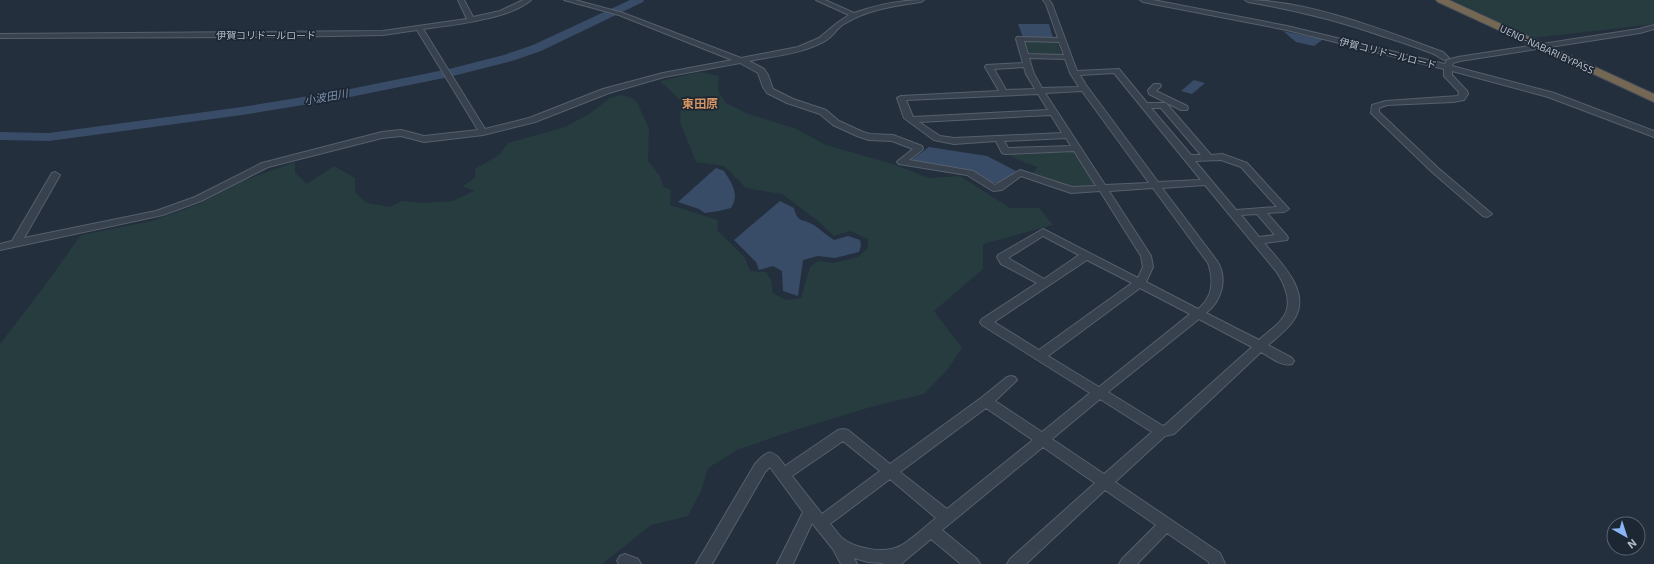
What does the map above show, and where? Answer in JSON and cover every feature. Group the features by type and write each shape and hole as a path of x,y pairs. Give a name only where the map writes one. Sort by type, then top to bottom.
{"highway":[{"name":"UENO-NABARI BYPASS","path":"1441,0 1538,46 1654,98"}],"street":[{"path":"461,0 471,20"},
{"name":"伊賀コリドールロード","path":"0,36 383,33 471,20 502,12 528,0"},
{"path":"567,0 621,14 740,60 760,71 769,89 790,101 823,112 836,123 866,136 893,138 919,148 902,162 970,173 993,188 999,188 1020,173 1071,190 1208,182"},
{"path":"819,0 854,15"},
{"path":"894,0 902,3"},
{"path":"0,247 159,213 198,199 272,163 382,135 402,133 424,139 483,132 544,116 590,97 639,81 692,68 780,54 808,47 829,35 839,24 854,15 872,8 921,0"},
{"path":"890,564 1198,314 1214,298 1218,282 1215,268 1084,89 1074,72 1049,4 1046,0"},
{"name":"伊賀コリドールロード","path":"1143,0 1302,32 1448,68 1450,62 1458,59 1646,30 1654,27"},
{"path":"1176,6 1182,0"},
{"path":"1248,0 1313,12 1385,33 1440,54 1445,58"},
{"path":"419,28 483,132"},
{"path":"1039,356 1139,283 1144,279 1148,271 1148,260 1032,78 1020,39 1062,40"},
{"path":"1024,56 1068,57"},
{"path":"1004,93 990,67 1027,65"},
{"path":"1487,214 1435,170 1374,112 1375,107 1386,103 1453,100 1461,98 1464,94 1463,91 1448,76 1448,68 1550,95 1654,134"},
{"path":"1015,564 1161,431 1172,428 1288,320 1293,308 1294,299 1288,278 1116,71 1074,72"},
{"path":"1145,106 1180,106 1152,92 1152,90 1157,86"},
{"path":"1068,135 954,141 937,138 907,116 901,98 1084,89"},
{"path":"1163,105 1208,157"},
{"path":"911,120 1053,112"},
{"path":"999,138 1006,151 1076,148"},
{"path":"1189,158 1222,157 1244,165 1284,209 1234,213"},
{"path":"16,243 55,175"},
{"path":"1256,240 1283,238 1260,211"},
{"path":"1044,284 1005,262 1002,257 1043,232 1288,361"},
{"path":"1087,255 986,322 1161,431"},
{"path":"785,564 816,517 890,472 1012,380"},
{"path":"986,401 1167,524 1215,558 1217,564"},
{"path":"784,474 843,434 946,517"},
{"path":"704,564 765,461 770,457 838,544 849,564"},
{"path":"1127,564 1167,524"},
{"path":"931,530 972,564"},
{"path":"838,544 848,551 868,556 888,557 904,552"}],"green space":[{"path":"1453,0 1654,0 1654,24 1533,38"},
{"path":"1027,40 1057,42 1062,55 1027,54 1024,42"},
{"path":"700,72 719,76 718,91 726,103 748,114 794,128 826,145 893,164 929,178 960,176 1010,208 1039,208 1053,225 983,244 983,269 934,311 962,348 947,370 924,394 871,407 792,431 737,450 708,468 701,491 688,516 651,525 602,564 0,564 0,344 81,235 152,221 199,204 242,181 295,162 295,173 307,184 334,166 355,178 355,192 366,203 390,207 402,201 422,203 453,201 474,191 463,186 475,178 475,169 499,155 508,143 565,127 589,114 610,98 621,95 630,97 637,102 649,129 648,161 659,175 664,187 671,190 670,205 718,220 717,230 745,258 750,271 766,272 771,280 773,293 786,300 801,298 810,267 818,261 833,263 858,257 868,248 868,239 850,231 834,236 818,221 782,194 746,188 724,166 696,162 680,122 681,101 660,81"},
{"path":"1069,149 1074,151 1095,183 1093,186 1071,188 1028,174 1034,172 1038,167 1023,162 1005,153"}],"water":[{"path":"1018,24 1049,24 1053,38 1023,37"},
{"path":"1283,31 1322,40 1314,46 1296,42"},
{"path":"1194,80 1205,83 1192,94 1181,91"},
{"path":"929,147 987,156 1016,171 999,183 993,183 972,171 911,160"},
{"path":"716,168 724,171 734,189 735,198 731,208 705,213 699,209 678,202"},
{"path":"780,201 794,208 798,218 814,225 834,240 848,236 860,240 861,245 859,252 835,258 818,256 803,260 798,296 783,291 782,271 773,266 759,270 756,262 734,240"}],"waterway":[{"name":"小波田川","path":"0,136 49,137 242,111 340,95 449,73 508,58 537,48 639,0"}],"district":[{"name":"東田原","path":"700,104"}]}
